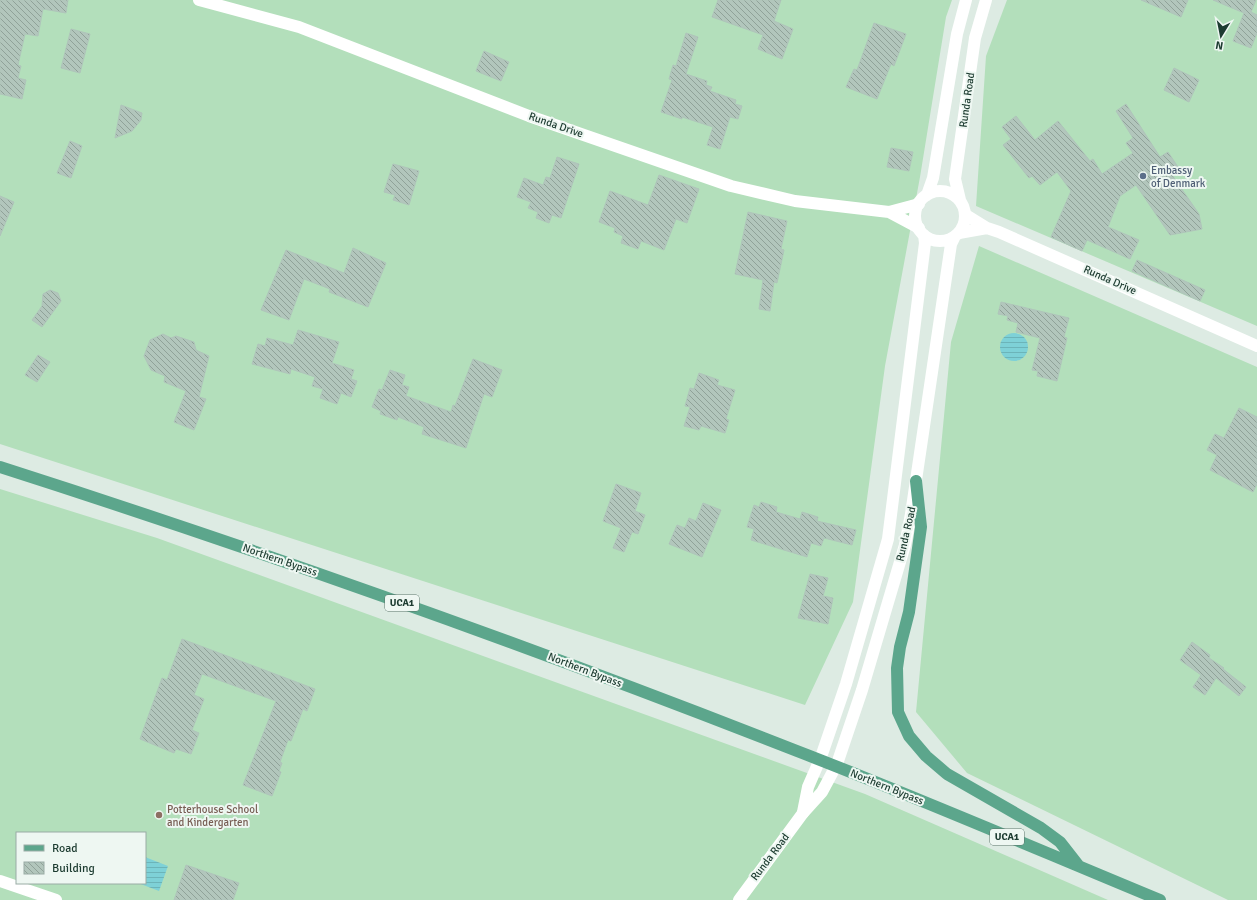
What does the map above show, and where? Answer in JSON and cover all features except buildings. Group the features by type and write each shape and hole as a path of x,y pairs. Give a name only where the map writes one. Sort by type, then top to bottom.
{"main road":[{"name":"Northern Bypass","path":"0,467 158,517 477,629 800,752 1160,900"},
{"path":"916,481 921,528 909,612 900,647 897,668 898,712 909,736 926,756 947,774 1041,828 1060,842 1080,867"}],"street":[{"name":"Runda Drive","path":"199,0 299,27 529,116 731,186 795,201 889,212 933,240 940,241 957,235 987,228 1257,346"},
{"name":"Runda Road","path":"927,195 933,178 957,34 966,0"},
{"name":"Runda Road","path":"960,200 955,179 976,38 986,0"},
{"path":"921,231 915,212 919,204 927,195 934,192 948,192 960,200 966,215 963,227 957,235"},
{"path":"889,212 919,204"},
{"path":"966,215 987,228"},
{"name":"Runda Road","path":"803,813 808,787 821,757 846,684 888,539 925,243 921,231"},
{"name":"Runda Road","path":"739,900 803,813 822,792 839,756 862,690 905,546 951,244 957,235"},
{"path":"0,881 56,900"}],"green space":[{"path":"0,0 952,0 946,17 920,177 885,366 853,602 805,705 0,444"},
{"path":"1007,0 1257,0 1257,326 976,206 986,56"},
{"path":"979,246 1257,367 1257,900 1228,900 967,773 916,712 951,342"},
{"path":"0,489 157,538 865,794 1108,900 0,900"}],"water":[{"path":"1014,333 1024,337 1028,347 1024,357 1014,361 1004,357 1000,347 1004,337"},
{"path":"146,857 168,866 159,891 141,884 146,884"}],"place":[{"name":"Embassy of Denmark","path":"1143,176"},
{"name":"Potterhouse School and Kindergarten","path":"159,815"}]}
